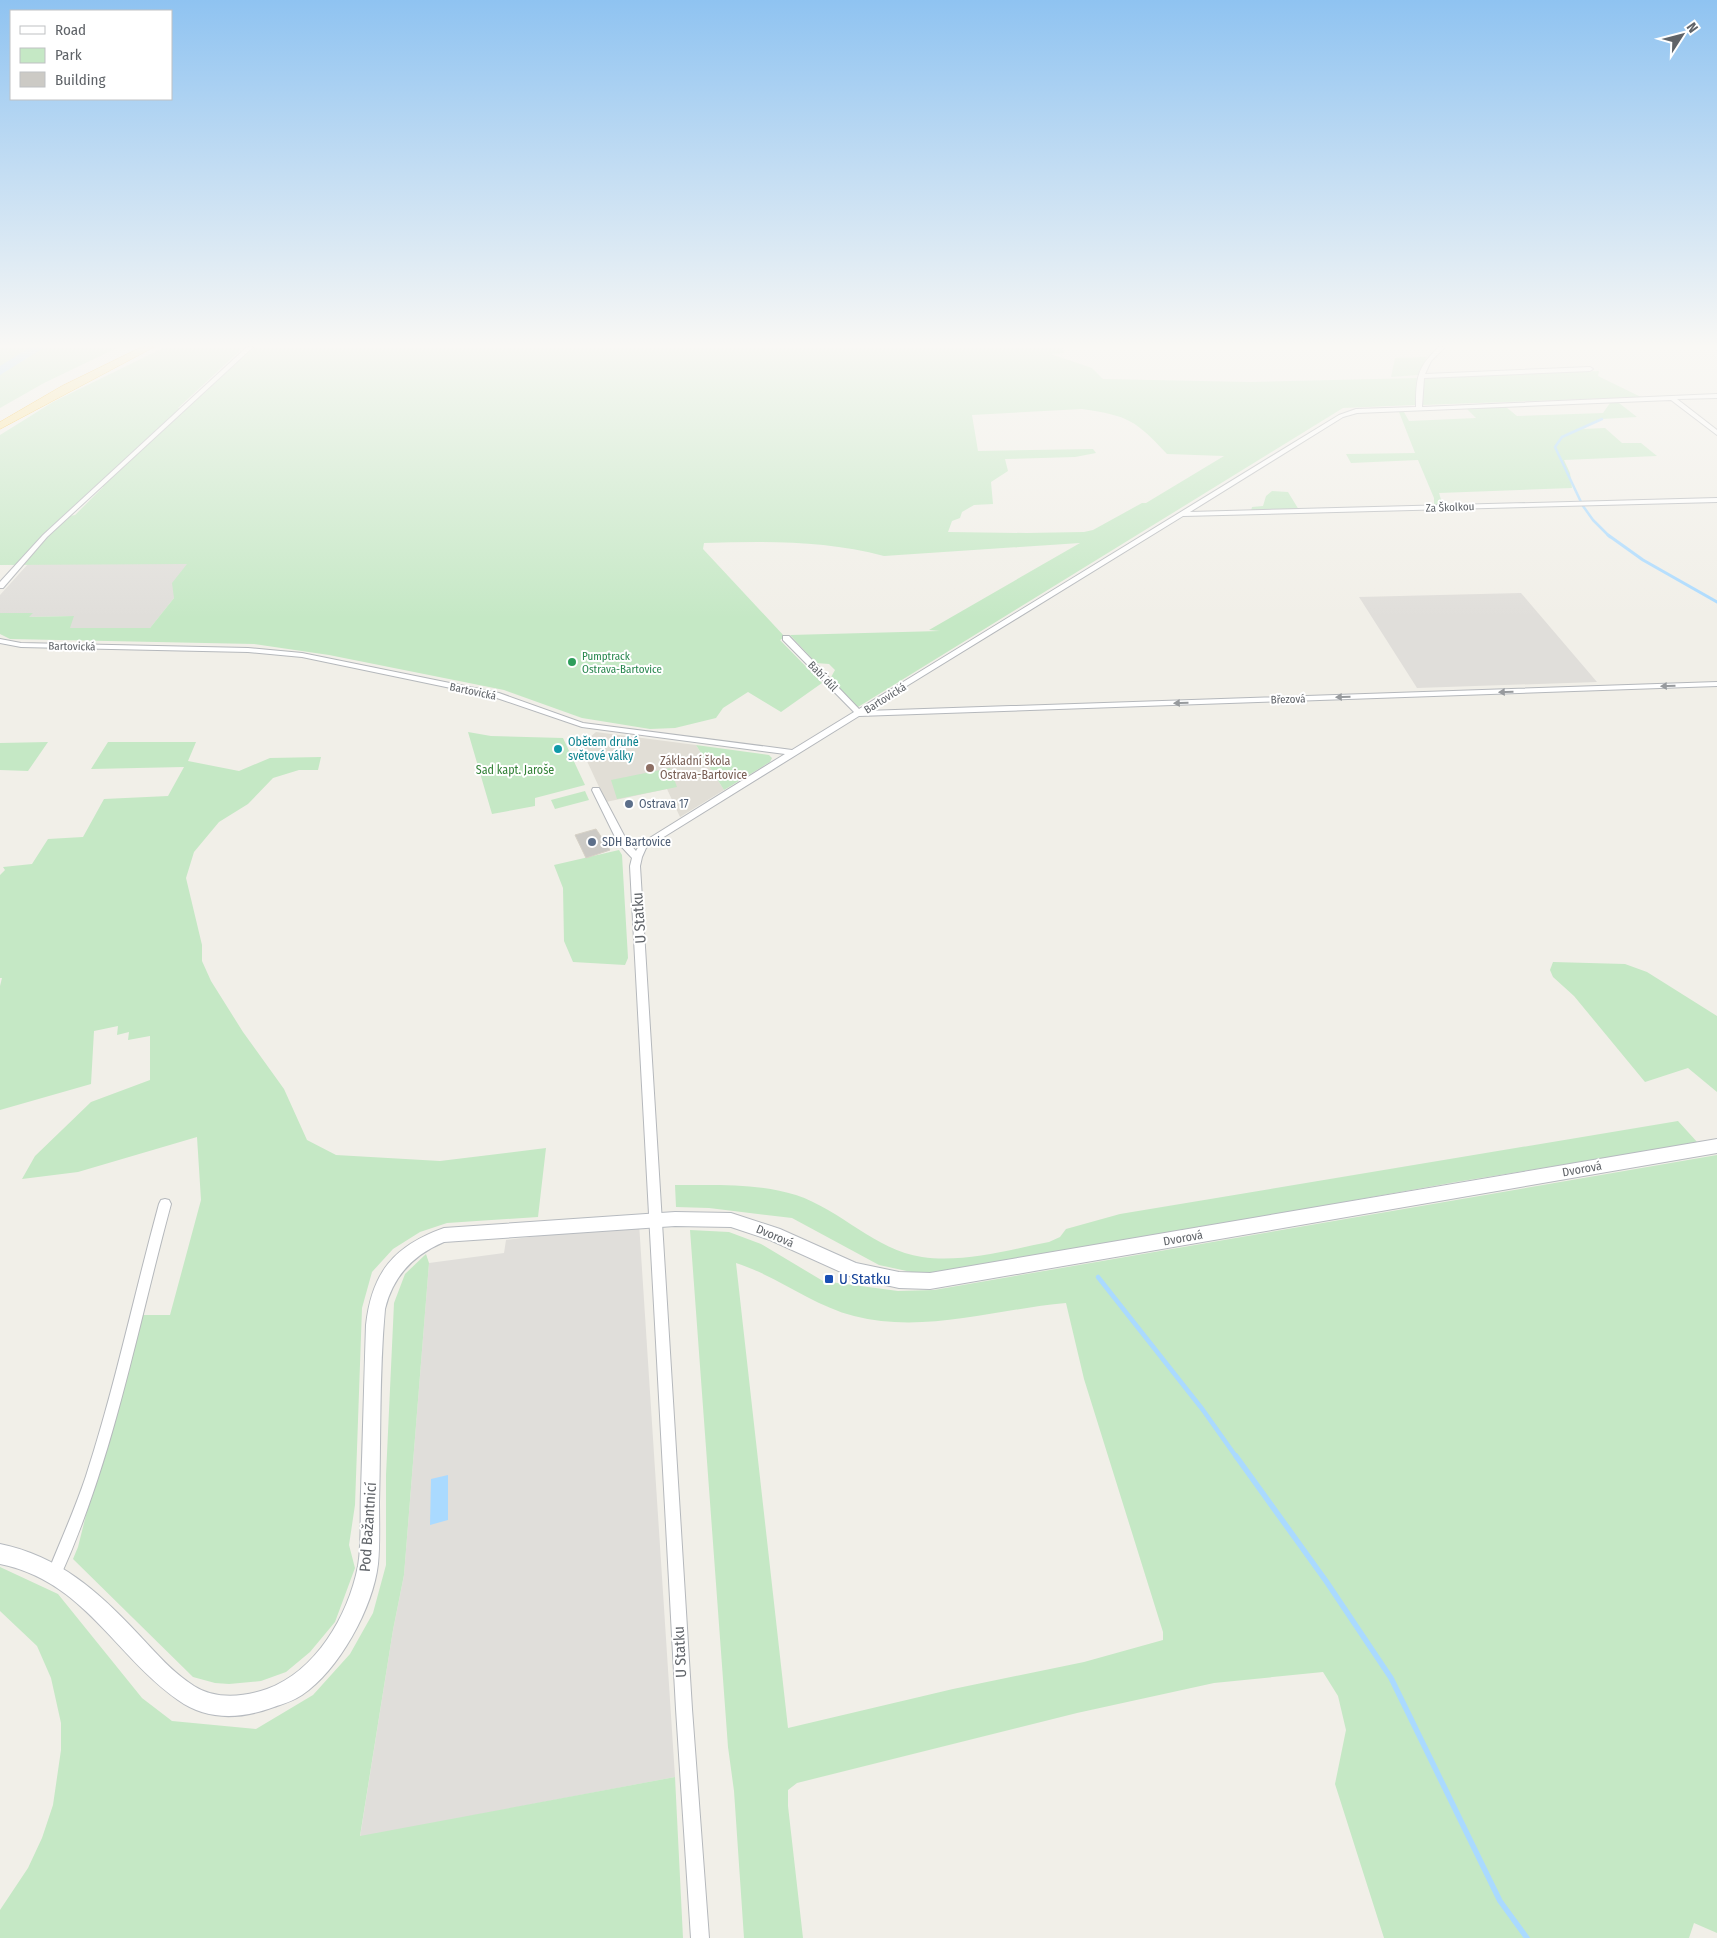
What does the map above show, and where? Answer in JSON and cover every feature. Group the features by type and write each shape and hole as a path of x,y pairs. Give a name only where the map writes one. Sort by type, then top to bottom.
{"street":[{"path":"0,586 45,536 152,437"},
{"name":"Bartovická","path":"0,641 21,645 248,650 302,655 496,695 582,725 793,753 860,714 1306,437"},
{"name":"Za Školkou","path":"1182,514 1717,500"},
{"name":"Babí důl","path":"786,638 860,714"},
{"name":"Březová","path":"860,714 1717,684"},
{"path":"596,790 623,843 637,857 643,846 793,753"},
{"name":"U Statku","path":"637,857 684,1709 700,1938"},
{"name":"Dvorová","path":"656,1220 731,1220 774,1234 854,1270 899,1280 930,1281 1717,1146"},
{"path":"55,1572 71,1541 112,1415 165,1204"},
{"name":"Pod Bažantnicí","path":"0,1554 34,1563 55,1572 82,1592 113,1622 168,1682 188,1697 207,1704 225,1707 258,1703 292,1690 308,1677 338,1643 352,1619 368,1565 376,1312 380,1290 392,1270 410,1252 432,1239 444,1236 656,1220"}],"shaded area":[{"path":"28,564 188,564 174,598 150,628 69,628 73,616 28,617 32,613 0,613 0,595"},
{"path":"1521,593 1597,682 1417,688 1359,597"},
{"name":"Základní škola Ostrava-Bartovice","path":"596,732 696,745 724,790 680,817 667,789 606,802 580,746"},
{"path":"639,1223 675,1777 360,1837 393,1630 404,1575 429,1263 504,1253 506,1240"}],"green space":[{"path":"0,437 976,437 978,451 1093,449 1096,453 1075,457 1005,459 1008,471 991,482 993,504 974,505 962,512 960,518 952,521 948,532 1026,533 1084,532 1093,530 1142,503 1146,503 1224,456 1167,454 1150,437 1295,437 858,707 830,679 835,670 829,664 816,663 790,635 940,631 929,630 1080,543 884,556 817,544 772,542 704,543 703,549 785,637 780,640 822,683 781,712 748,692 723,708 716,718 675,728 650,729 582,718 504,690 329,655 254,644 10,639 0,634 0,613 33,613 29,617 74,616 70,628 150,628 174,598 172,583 187,564 0,565","holes":["94,487 103,487 75,515 65,517"]},
{"path":"1409,437 1616,437 1622,443 1641,443 1657,456 1564,460 1570,473 1572,488 1439,493 1443,506 1434,506 1434,498 1418,460 1351,463 1346,454 1415,453"},
{"path":"1272,491 1288,492 1299,510 1251,511 1252,507 1263,506 1266,496"},
{"name":"Sad kapt. Jaroše","path":"468,732 491,736 563,738 585,785 535,798 535,806 492,814"},
{"path":"48,742 28,771 0,770 0,743"},
{"path":"108,742 196,742 188,761 239,771 270,758 321,757 318,770 299,770 273,778 248,804 219,822 194,852 186,878 202,945 202,961 211,981 243,1032 284,1089 307,1140 336,1155 440,1161 546,1148 538,1217 447,1223 420,1232 393,1249 372,1272 362,1308 355,1505 349,1545 355,1568 335,1622 310,1652 286,1672 261,1681 229,1684 215,1683 193,1677 73,1559 78,1547 136,1315 170,1315 201,1200 197,1137 78,1172 22,1179 35,1156 91,1102 150,1080 150,1036 128,1040 129,1032 117,1035 118,1026 94,1031 91,1084 0,1110 0,986 2,978 0,978 0,875 5,870 3,867 32,864 48,839 83,837 104,799 168,796 184,767 91,769"},
{"path":"696,745 769,755 772,758 770,762 724,790"},
{"path":"670,768 677,787 617,799 611,780"},
{"path":"585,791 589,800 555,809 551,800"},
{"path":"619,850 622,855 628,958 625,965 573,962 564,941 563,888 554,865"},
{"path":"1553,962 1625,964 1647,972 1717,1016 1717,1092 1688,1068 1645,1082 1574,996 1553,977 1550,970"},
{"path":"1678,1121 1698,1143 1456,1182 947,1273 916,1273 879,1265 792,1218 709,1208 676,1207 675,1185 767,1188 796,1195 812,1202 873,1238 905,1253 938,1258 969,1257 1049,1242 1060,1237 1066,1229 1120,1214"},
{"path":"1717,1155 1717,1933 1694,1923 1689,1938 1384,1938 1335,1784 1346,1730 1338,1696 1323,1672 1214,1683 1077,1713 797,1783 788,1790 788,1806 803,1938 744,1938 690,1230 729,1232 761,1244 823,1281 898,1291 934,1290","holes":["736,1263 824,1305 854,1316 880,1321 907,1322 960,1319 1066,1303 1084,1379 1163,1632 1163,1640 1084,1662 953,1689 788,1728"]},
{"path":"426,1254 429,1263 404,1575 393,1630 360,1836 675,1777 683,1938 0,1938 0,1910 28,1868 42,1838 53,1805 61,1750 61,1723 51,1678 37,1646 0,1611 0,1567 58,1594 142,1698 172,1721 256,1729 313,1695 350,1654 373,1613 386,1565 386,1475 394,1303 405,1274"}],"water":[{"path":"448,1475 448,1520 430,1525 431,1479"}],"building":[{"name":"SDH Bartovice","path":"596,829 610,850 586,858 575,835"}],"waterway":[{"path":"1562,437 1555,447 1581,502"},
{"path":"1583,506 1593,520 1608,535"},
{"path":"1608,535 1643,560 1717,602"},
{"path":"1098,1277 1203,1410 1237,1458"},
{"path":"1236,1456 1326,1581 1391,1678 1500,1901 1527,1938"}],"place":[{"name":"Pumptrack Ostrava-Bartovice","path":"572,662"},
{"name":"Obětem druhé světové války","path":"558,749"},
{"name":"Základní škola Ostrava-Bartovice","path":"650,768"},
{"name":"Ostrava 17","path":"629,804"},
{"name":"SDH Bartovice","path":"592,842"},
{"name":"U Statku","path":"829,1279"}]}
